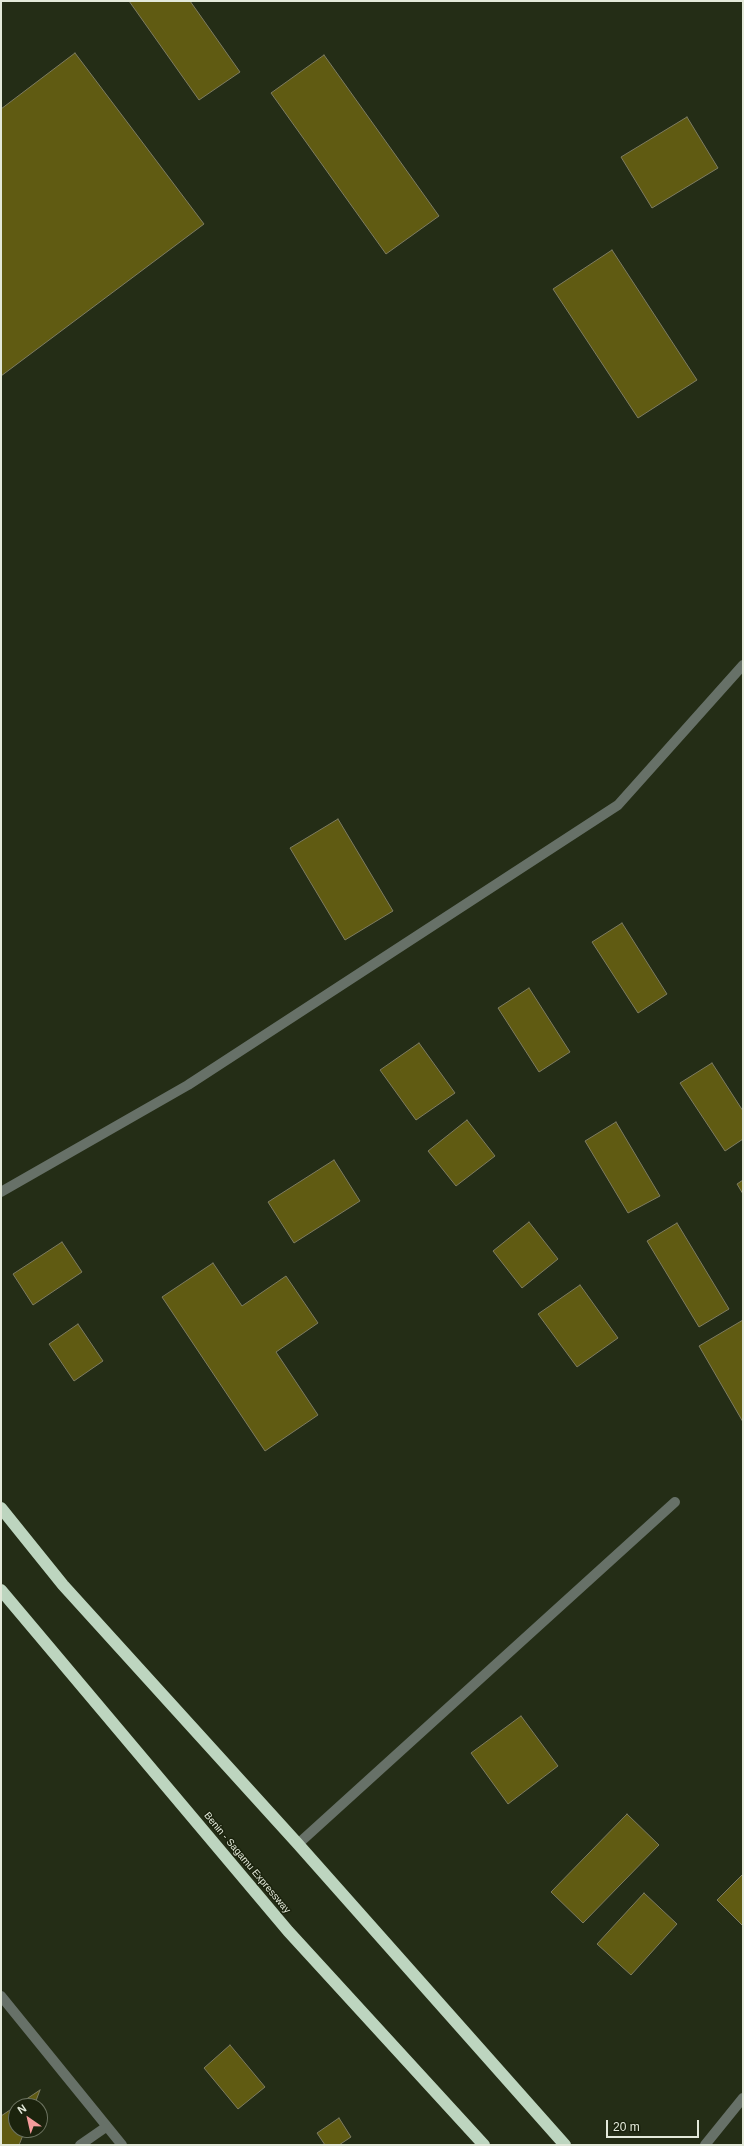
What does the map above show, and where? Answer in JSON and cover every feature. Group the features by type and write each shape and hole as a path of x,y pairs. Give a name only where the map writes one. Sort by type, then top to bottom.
{"highway":[{"path":"1,1508 63,1585 298,1844 566,2145"},
{"name":"Benin - Sagamu Expressway","path":"1,1590 288,1931 484,2145"}],"street":[{"path":"1,1192 188,1085 618,805 743,665"},
{"path":"298,1844 675,1502"},
{"path":"1,1996 122,2145"},
{"path":"705,2145 743,2098"},
{"path":"80,2145 106,2126"}],"building":[{"path":"129,1 190,1 240,72 199,100"},
{"path":"75,53 204,224 1,376 1,109"},
{"path":"324,55 439,216 386,254 271,93"},
{"path":"687,117 718,168 652,208 621,157"},
{"path":"612,250 697,380 638,418 553,289"},
{"path":"338,819 393,911 345,940 290,848"},
{"path":"622,923 667,994 638,1013 592,942"},
{"path":"529,988 570,1052 539,1072 498,1008"},
{"path":"419,1043 455,1093 416,1120 380,1070"},
{"path":"712,1063 743,1111 743,1139 725,1151 680,1083"},
{"path":"467,1120 495,1156 456,1186 428,1151"},
{"path":"616,1122 660,1196 628,1213 585,1141"},
{"path":"334,1160 360,1201 294,1243 268,1202"},
{"path":"743,1180 743,1194 737,1184"},
{"path":"529,1222 558,1259 522,1288 493,1251"},
{"path":"677,1223 729,1309 699,1327 647,1241"},
{"path":"62,1242 82,1272 33,1305 13,1274"},
{"path":"213,1263 242,1306 286,1276 318,1323 276,1352 318,1415 265,1451 162,1297"},
{"path":"580,1285 618,1338 577,1367 538,1314"},
{"path":"743,1320 743,1422 699,1346"},
{"path":"78,1324 103,1361 74,1381 49,1344"},
{"path":"521,1716 558,1766 508,1804 471,1753"},
{"path":"627,1814 659,1845 583,1923 551,1892"},
{"path":"743,1874 743,1926 717,1900"},
{"path":"644,1893 677,1924 631,1975 597,1944"},
{"path":"230,2045 265,2087 238,2109 204,2068"},
{"path":"40,2090 37,2098 28,2098"},
{"path":"8,2111 8,2138 22,2138 19,2145 1,2145 1,2116"},
{"path":"339,2118 351,2137 339,2145 325,2145 317,2133"}]}
